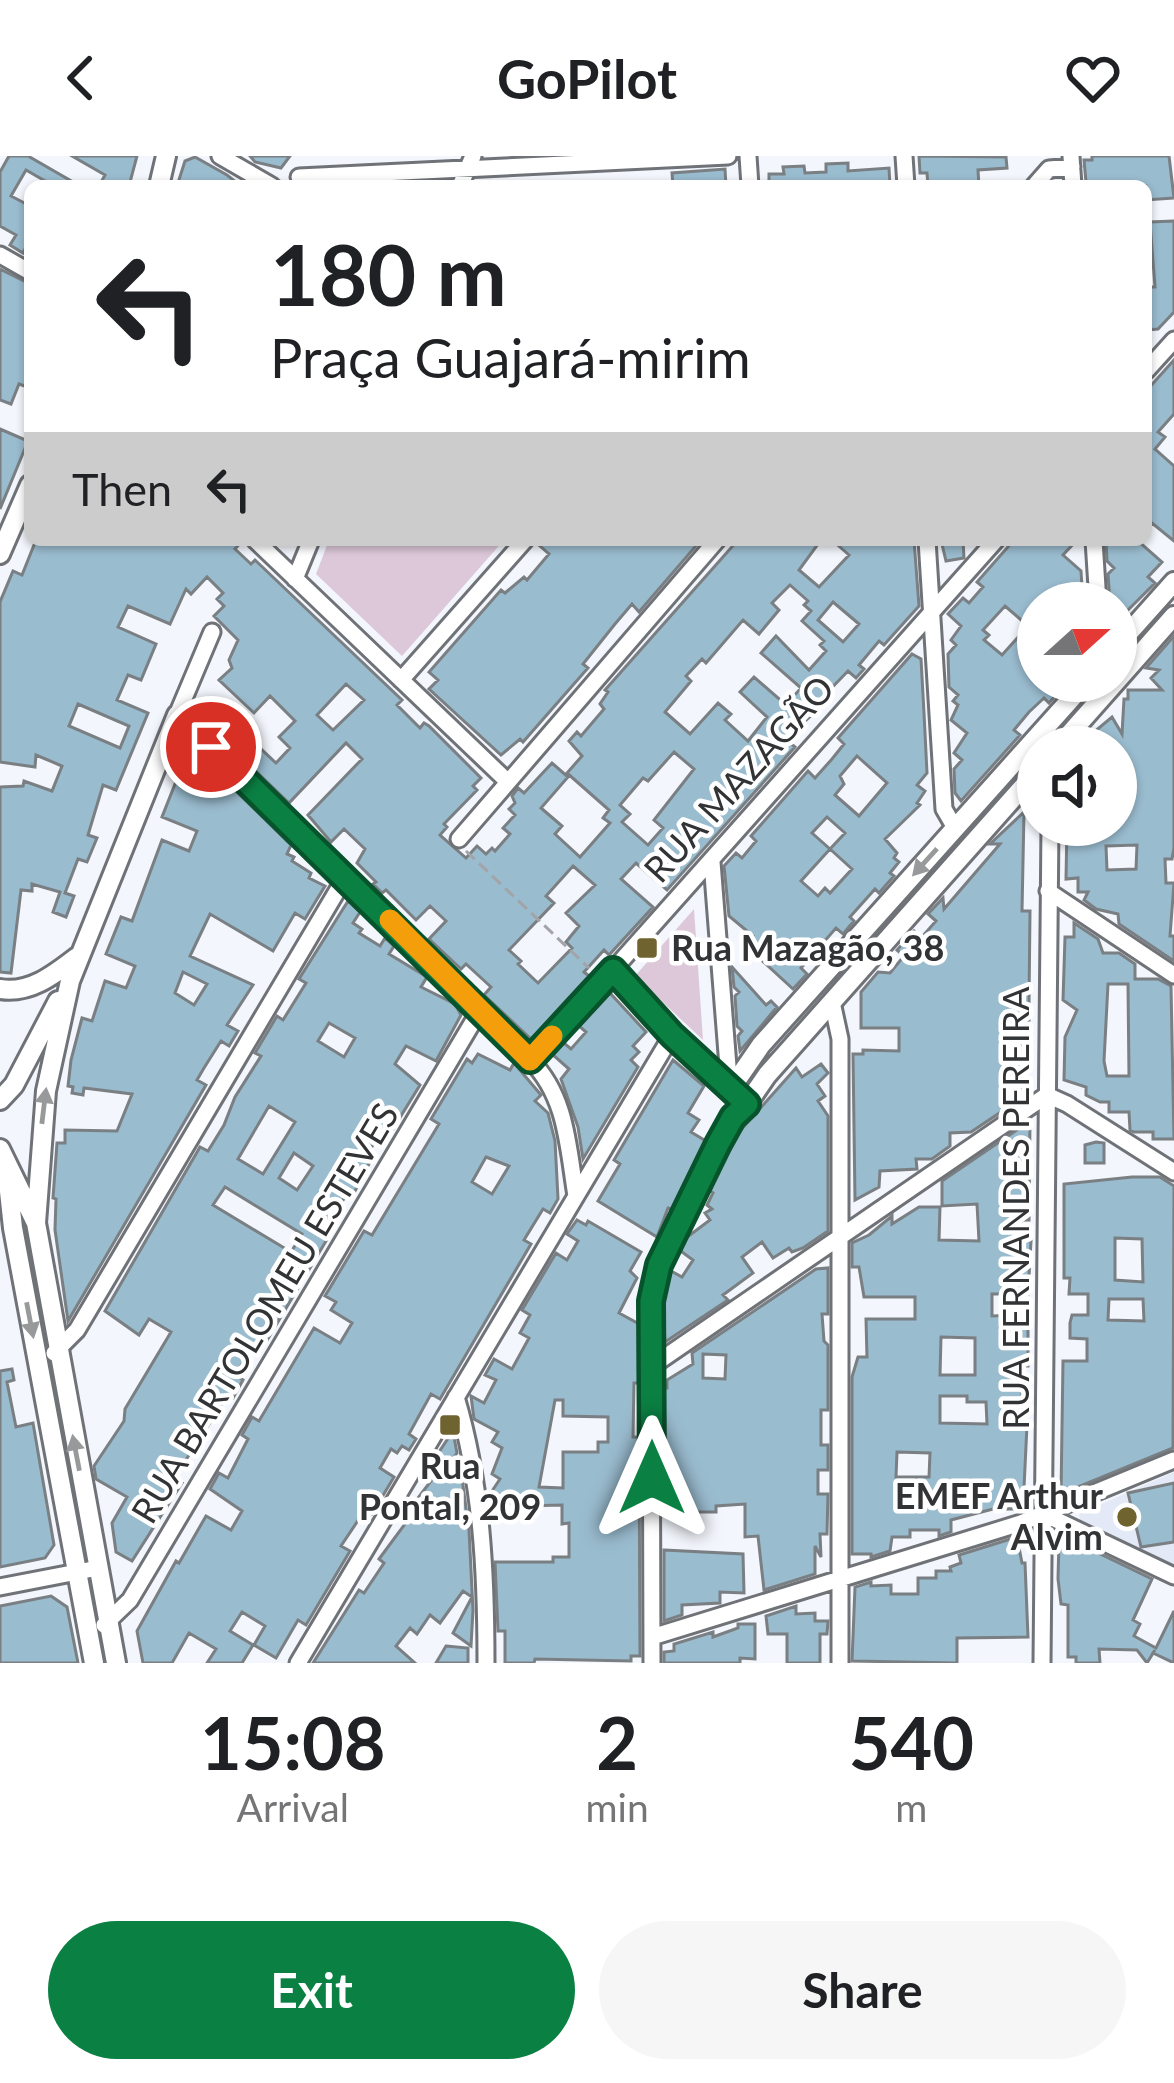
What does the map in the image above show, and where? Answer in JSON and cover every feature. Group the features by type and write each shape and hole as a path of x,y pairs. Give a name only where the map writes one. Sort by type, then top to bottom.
{"street":[{"path":"220,156 262,180"},
{"path":"328,180 728,156"},
{"path":"1039,180 1049,169 1071,161"},
{"path":"1152,364 1174,340"},
{"path":"0,554 24,499"},
{"path":"261,546 507,781"},
{"path":"295,579 309,546"},
{"path":"401,680 520,546"},
{"path":"459,838 712,546"},
{"path":"927,546 944,809 955,828"},
{"name":"RUA MAZAGÃO","path":"530,1060 991,546"},
{"path":"1094,546 1097,582"},
{"path":"1137,623 1174,582"},
{"path":"1078,726 1174,616"},
{"path":"94,1663 88,1630 88,1570 36,1223 46,1091 77,958 212,632"},
{"path":"1067,704 1067,719 1082,722"},
{"path":"1047,726 1067,704"},
{"path":"176,715 346,876 548,1081 568,1131 576,1196"},
{"path":"730,1090 761,1045 1017,760"},
{"path":"652,1663 651,1301 659,1265 740,1110 832,1002 1017,807"},
{"name":"RUA FERNANDES PEREIRA","path":"1042,1663 1049,846"},
{"path":"712,862 730,1090"},
{"path":"38,1359 58,1352 77,1330 346,876"},
{"path":"1048,891 1174,975"},
{"path":"0,989 9,992 35,985 77,958"},
{"path":"608,975 730,1090 740,1110"},
{"path":"0,1100 14,1085 70,981"},
{"path":"832,1002 841,1039 840,1663"},
{"name":"RUA BARTOLOMEU ESTEVES","path":"110,1624 130,1600 480,1010"},
{"path":"298,1663 672,1035"},
{"path":"652,1366 1047,1095 1174,1172"},
{"path":"3,1156 36,1223"},
{"path":"3,1156 38,1359 88,1570 110,1624 116,1663"},
{"path":"456,1397 476,1481 483,1536 486,1663"},
{"path":"652,1637 1043,1514 1174,1460"},
{"path":"1043,1514 1174,1576"},
{"path":"0,1587 88,1570"},
{"path":"88,1630 110,1624"}],"path":[{"path":"459,838 468,855 608,975"}],"shaded area":[{"path":"327,546 499,546 402,656 316,574"},
{"path":"694,909 703,1040 635,976"},
{"name":"EMEF Arthur Alvim","path":"1174,1472 1174,1565 1080,1520 1079,1514"}],"building":[{"path":"9,156 28,156 70,180 43,180 26,170 11,196 24,203 23,253 10,245 16,235 0,226 0,172"},
{"path":"72,156 137,156 131,180 102,180 105,175"},
{"path":"250,156 290,156 281,168 255,162"},
{"path":"919,156 1006,157 1007,168 978,170 979,180 928,180 927,173 920,173"},
{"path":"1092,156 1169,156 1174,198 1152,200 1152,180 1086,180 1084,160"},
{"path":"195,157 233,180 179,180 185,161"},
{"path":"848,163 848,171 889,168 890,180 769,180 769,174 784,174 783,167 826,172 826,164"},
{"path":"725,169 726,180 673,180 672,173"},
{"path":"1174,221 1174,312 1152,330 1155,287 1152,222"},
{"path":"0,269 24,281 24,386 19,384 11,404 0,400"},
{"path":"1174,360 1174,414 1158,432 1165,437 1155,449 1174,466 1174,541 1152,523 1152,384"},
{"path":"0,429 24,439 24,451 0,509"},
{"path":"34,546 238,546 235,549 251,564 255,560 402,700 397,705 420,728 424,723 429,726 481,778 473,786 477,790 444,824 447,827 440,835 466,858 477,846 486,854 492,848 495,851 510,834 503,828 515,815 509,809 515,803 512,796 518,788 524,793 552,763 568,777 541,808 562,826 555,834 580,857 610,823 603,818 609,810 567,773 582,756 569,741 577,732 581,736 604,709 600,704 605,690 733,546 817,546 799,570 819,587 849,555 839,546 914,546 919,606 884,645 879,641 859,665 864,669 856,678 848,671 817,703 822,706 785,739 795,747 667,890 636,863 621,879 653,907 609,955 604,950 584,972 589,976 531,1039 484,995 491,987 466,964 461,969 429,939 446,921 430,906 416,920 386,890 382,893 357,863 365,849 344,829 331,842 308,815 362,759 346,743 289,803 214,731 218,727 205,712 210,701 276,763 290,748 279,737 295,721 270,696 254,713 219,680 232,668 229,660 238,640 214,616 224,606 217,599 223,593 207,577 191,594 186,589 170,624 128,606 118,627 156,644 141,680 128,675 117,700 148,713 116,790 103,785 88,835 97,838 87,862 78,859 65,893 74,896 66,917 53,912 60,892 32,884 32,891 21,890 11,973 0,972 0,787 23,786 24,781 52,791 62,766 36,755 35,767 0,762 0,602 13,571 22,575","holes":["790,585 808,601 804,605 811,611 802,621 824,641 820,645 826,651 809,670 776,636 761,653 801,688 786,705 754,677 740,692 767,717 748,741 725,720 731,714 718,703 690,734 665,712 691,681 686,676 702,659 706,663 743,620 759,634 779,610 772,603","833,602 859,624 843,642 818,620","346,684 364,700 333,730 317,715","78,704 129,726 120,748 69,726","674,752 694,769 654,820 663,828 648,845 622,822 630,814 620,805 643,778 648,781","573,866 595,885 566,913 579,926 566,942 572,948 538,983 509,950 554,903 546,896"]},
{"path":"540,546 696,546 639,612 632,604 583,664 588,668 523,742 520,739 501,755 429,689 438,680 429,672 501,590 505,593 524,577 527,580 549,554"},
{"path":"942,546 963,546 964,558 946,561"},
{"path":"1009,546 1071,546 1063,555 1081,571 1082,582 1017,582 1017,616 1005,606 983,630 989,635 984,640 1002,655 1017,638 1017,702 1040,702 1014,730 1017,738 961,801 955,793 954,769 962,760 954,753 967,733 951,720 958,695 949,687 948,654 961,626 948,614 963,598 969,603 983,587 977,582"},
{"path":"1106,546 1144,546 1162,562 1148,577 1155,583 1137,601 1137,582 1109,582 1114,568 1107,561"},
{"path":"1174,636 1174,848 1172,859 1165,859 1166,883 1174,883 1170,936 1174,936 1174,961 1119,924 1118,914 1096,909 1084,900 1088,892 1078,892 1078,878 1066,879 1067,846 1106,846 1107,870 1136,869 1137,726 1122,726 1124,702 1137,702 1137,690 1162,690 1151,678 1159,670 1146,668"},
{"path":"912,654 921,659 927,773 917,785 925,791 920,805 885,839 897,853 894,858 899,862 890,873 894,876 850,917 854,921 843,934 836,928 801,968 807,974 793,989 745,945 753,936 729,916 724,866 736,853 742,858 756,841 751,836 808,771 815,778 832,759 844,744 838,738","holes":["857,756 887,783 859,816 835,795 844,784 840,776","827,817 845,833 830,849 812,833","830,849 852,869 830,893 825,888 818,896 801,881"]},
{"path":"190,746 291,845 287,854 294,857 292,861 325,886 305,919 295,913 273,951 210,914 190,956 253,985 227,1025 238,1031 229,1046 221,1041 204,1068 197,1080 206,1085 68,1321 53,1198 57,1143 65,1143 65,1130 117,1131 132,1094 84,1088 83,1095 72,1093 73,1087 68,1086 71,1060 82,1018 92,1021 105,981 126,988 135,966 106,954 121,917 132,921 162,840 189,851 197,831 162,817","holes":["183,972 207,984 194,1005 175,993"]},
{"path":"1017,819 1017,846 1023,846 1022,911 1030,911 1029,1020 1022,1020 1021,1064 1025,1064 1025,1081 1029,1081 1028,1094 971,1132 950,1133 950,1146 932,1159 916,1159 917,1169 880,1171 879,1187 855,1200 853,1054 899,1051 899,1028 861,1028 861,992 878,972 890,973 904,956 897,950 914,931 921,938 936,921 928,914 943,898 944,909 1000,844 990,844"},
{"path":"348,901 360,912 353,923 362,929 359,933 380,946 385,938 394,946 389,954 427,977 421,987 455,1004 461,1015 436,1061 406,1046 395,1064 420,1085 388,1137 381,1133 369,1151 374,1154 351,1199 346,1196 325,1226 332,1231 260,1352 252,1346 236,1375 243,1380 233,1398 228,1395 174,1479 182,1483 132,1561 116,1552 112,1523 127,1497 96,1479 94,1466 171,1332 149,1319 139,1335 105,1311 200,1147 208,1151 224,1125 261,1056 255,1053 277,1016 283,1020 306,983 299,979","holes":["329,1023 355,1038 344,1057 318,1041","269,1106 295,1122 263,1174 238,1159","294,1153 313,1166 297,1190 279,1178","225,1187 302,1234 291,1252 213,1205"]},
{"path":"1074,923 1098,939 1103,953 1119,953 1135,964 1135,979 1158,979 1171,986 1174,1139 1153,1139 1153,1132 1130,1130 1129,1112 1109,1112 1109,1102 1100,1102 1086,1095 1086,1087 1064,1080 1065,1037 1077,1010 1063,1000 1065,937 1074,937","holes":["1108,984 1128,984 1129,1076 1107,1076"]},
{"path":"732,967 766,1005 771,1001 777,1007 740,1051 742,1031 737,1026 735,996 739,992"},
{"path":"610,993 646,1032 633,1046 639,1052 631,1060 638,1067 583,1159 578,1127 561,1079 569,1069 553,1055 564,1043 571,1049 586,1032 579,1026"},
{"path":"478,1054 510,1070 514,1063 541,1095 535,1101 548,1113 555,1141 558,1199 550,1213 543,1209 524,1240 531,1244 440,1399 431,1394 409,1434 416,1439 409,1450 402,1446 397,1453 391,1449 380,1468 394,1477 372,1514 365,1510 341,1546 350,1551 306,1625 298,1620 276,1658 254,1645 265,1626 242,1612 230,1631 253,1645 242,1663 207,1663 216,1649 189,1633 172,1663 143,1663 137,1631 176,1561 179,1563 206,1516 231,1530 242,1511 210,1489 219,1473 228,1478 248,1439 242,1435 252,1417 259,1421 314,1328 340,1343 352,1323 331,1310 336,1302 325,1296 364,1231 372,1235 439,1124 431,1119 467,1059 472,1063","holes":["486,1157 509,1166 492,1194 472,1182"]},
{"path":"673,1060 704,1086 688,1113 699,1120 691,1132 706,1141 657,1237 598,1201 620,1164 614,1160"},
{"path":"821,1064 828,1073 817,1084 825,1096 818,1101 828,1116 828,1231 803,1248 792,1252 789,1248 773,1258 762,1242 742,1257 753,1273 723,1295 728,1300 665,1342 663,1303 671,1271 682,1277 693,1260 678,1249 710,1220 705,1213 712,1209 707,1205 713,1193 709,1190 739,1132 796,1068 802,1077"},
{"path":"1030,1121 1029,1220 1021,1220 1021,1240 1031,1241 1028,1294 992,1294 992,1316 1020,1315 1020,1327 1028,1327 1028,1366 1022,1366 1022,1424 1027,1425 1023,1509 993,1509 951,1520 951,1532 939,1536 939,1530 910,1530 910,1537 892,1537 890,1551 871,1557 852,1554 852,1377 858,1357 867,1357 866,1319 915,1319 915,1297 864,1297 859,1267 852,1267 852,1243 892,1216 892,1224 919,1207 940,1207 939,1240 979,1241 977,1204 942,1206 942,1181","holes":["941,1337 975,1338 975,1375 940,1375","940,1396 986,1402 987,1424 940,1423","897,1452 930,1453 929,1477 896,1477"]},
{"path":"1104,1143 1104,1163 1085,1163 1085,1145"},
{"path":"1160,1177 1174,1186 1173,1448 1061,1494 1063,1361 1087,1361 1087,1339 1070,1338 1070,1323 1072,1315 1088,1315 1088,1294 1069,1294 1070,1278 1064,1278 1064,1184","holes":["1115,1238 1142,1239 1143,1282 1115,1280","1109,1299 1143,1299 1144,1321 1108,1320"]},
{"path":"577,1220 586,1225 588,1221 641,1252 630,1271 637,1278 619,1313 639,1324 633,1437 639,1437 640,1656 631,1656 631,1661 505,1663 505,1631 498,1631 495,1562 553,1562 553,1557 569,1557 569,1523 562,1524 562,1505 523,1506 521,1510 492,1491 500,1479 492,1474 502,1448 492,1442 498,1432 474,1419 471,1396 484,1403 496,1380 485,1375 494,1359 512,1369 529,1338 520,1333 530,1315 522,1310 556,1253 567,1260 578,1241 567,1234","holes":["555,1400 563,1400 563,1416 608,1417 608,1442 598,1442 598,1452 563,1452 563,1488 539,1487"]},
{"path":"828,1268 828,1314 822,1314 828,1345 828,1410 821,1410 821,1445 828,1445 828,1470 818,1470 818,1494 828,1494 827,1534 820,1534 821,1557 815,1546 815,1574 764,1590 758,1536 745,1537 745,1504 716,1506 716,1512 670,1512 663,1388 667,1380 693,1364 692,1353 816,1269","holes":["703,1354 726,1355 725,1379 703,1378"]},
{"path":"12,1369 14,1380 7,1382 16,1427 33,1423 54,1545 45,1558 0,1567 0,1371"},
{"path":"449,1437 454,1437 457,1453 447,1467 462,1478 469,1530 473,1610 471,1646 453,1633 472,1597 463,1591 440,1623 430,1615 417,1634 410,1628 396,1646 415,1663 313,1663 422,1501 418,1498 437,1473 429,1467"},
{"path":"1174,1483 1174,1542 1141,1547 1128,1493"},
{"path":"1017,1537 1025,1563 1028,1637 957,1638 957,1663 852,1661 855,1587 871,1582 871,1586 891,1585 891,1594 918,1594 918,1578 936,1578 936,1571 951,1571 950,1567 961,1563 959,1555"},
{"path":"1065,1537 1152,1579 1133,1620 1140,1624 1134,1636 1156,1648 1174,1611 1174,1663 1153,1653 1147,1663 1137,1650 1099,1649 1100,1663 1076,1663 1076,1657 1068,1657 1068,1605 1061,1604 1058,1579 1059,1541"},
{"path":"664,1550 743,1554 744,1593 720,1592 720,1603 682,1605 682,1615 664,1621"},
{"path":"51,1596 67,1607 78,1663 0,1663 0,1606"},
{"path":"796,1606 796,1614 815,1613 815,1621 828,1621 827,1634 820,1634 820,1663 787,1663 787,1634 768,1634 766,1616"},
{"path":"738,1624 755,1624 755,1659 664,1663 664,1652 674,1651 674,1644 713,1632 713,1637"},
{"path":"446,1646 468,1648 468,1663 436,1663"}],"slow traffic":[{"path":"390,920 530,1060 552,1036"}],"place":[{"name":"Rua Mazagão, 38","path":"647,948"},
{"name":"Rua Pontal, 209","path":"450,1425"},
{"name":"EMEF Arthur Alvim","path":"1127,1517"}],"route":[{"path":"211,747 530,1060 613,970 672,1035 747,1104 733,1117 718,1144 659,1265 651,1301 652,1478"}]}
